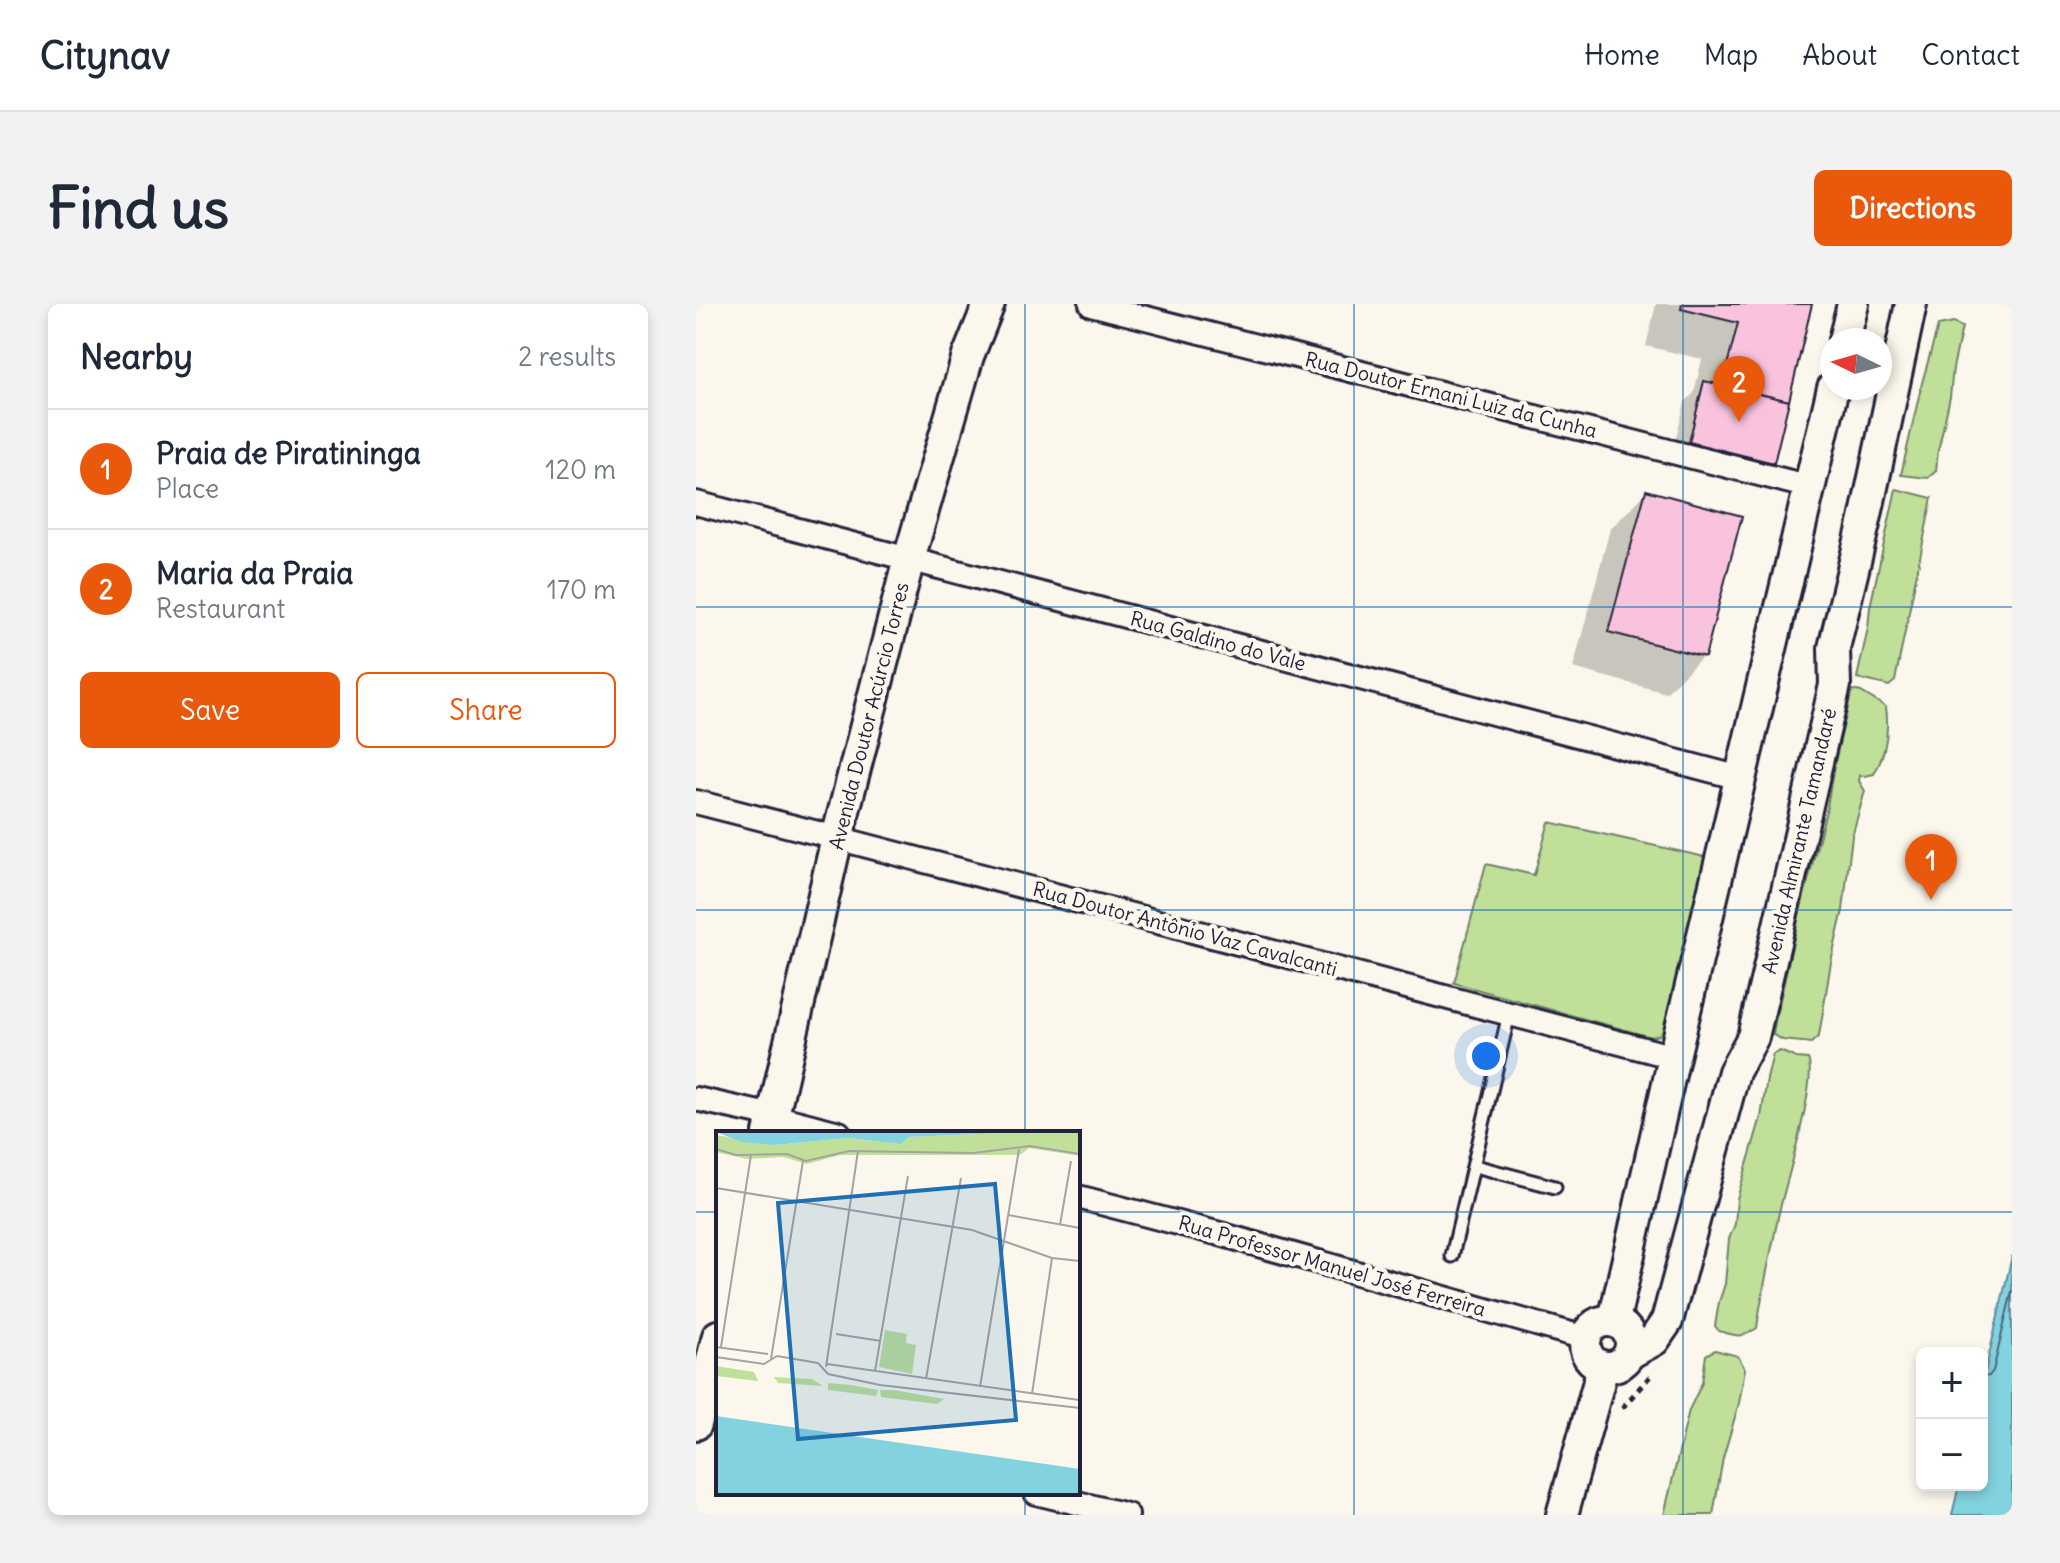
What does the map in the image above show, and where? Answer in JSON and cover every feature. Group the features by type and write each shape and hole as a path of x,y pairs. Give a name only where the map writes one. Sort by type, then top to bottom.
{"street":[{"name":"Avenida Doutor Acúrcio Torres","path":"771,1124 837,838 909,559 968,356 989,304"},
{"name":"Rua Doutor Ernani Luiz da Cunha","path":"1091,304 1810,487"},
{"path":"1847,328 1853,304"},
{"name":"Avenida Almirante Tamandaré","path":"1630,1353 1654,1340 1667,1321 1734,1072 1753,1037 1835,685 1834,648 1911,304"},
{"path":"1614,1320 1830,400"},
{"name":"Rua Galdino do Vale","path":"696,503 1740,778"},
{"name":"Rua Doutor Antônio Vaz Cavalcanti","path":"696,802 1674,1057"},
{"path":"696,1099 771,1124 824,1131"},
{"name":"Rua Professor Manuel José Ferreira","path":"1080,1198 1585,1338"},
{"path":"1614,1320 1625,1326 1632,1337 1630,1353 1621,1365 1603,1367 1592,1361 1585,1350 1585,1338 1596,1323 1614,1320"},
{"path":"702,1415 716,1346"},
{"path":"1562,1515 1603,1367"},
{"path":"1044,1495 1127,1515"}],"lane":[{"path":"1452,1256 1509,1014"},
{"path":"1475,1166 1555,1187"}],"green space":[{"path":"1953,323 1962,327 1936,471 1928,478 1901,475 1938,326"},
{"path":"1896,489 1932,498 1895,681 1889,686 1857,678"},
{"path":"1852,690 1886,707 1886,742 1874,774 1860,775 1859,781 1865,791 1852,836 1843,910 1819,1036 1811,1043 1783,1040 1773,1035 1775,1022"},
{"path":"1549,822 1705,857 1665,1029 1659,1035 1651,1037 1454,983 1486,864 1534,875"},
{"path":"1780,1051 1808,1059 1808,1089 1778,1217 1757,1328 1747,1334 1735,1335 1719,1331 1715,1326 1725,1284 1737,1199 1761,1117 1773,1054"},
{"path":"1715,1350 1738,1356 1745,1369 1723,1458 1713,1515 1664,1515 1689,1410 1702,1383 1706,1355"}],"water":[{"path":"2012,1256 2012,1515 1952,1515 1958,1491 1988,1491 1988,1359"}],"building":[{"path":"1682,304 1812,304 1789,401 1722,385 1738,323 1681,309"},
{"path":"1704,381 1789,401 1774,463 1689,442"},
{"path":"1646,490 1742,516 1705,657 1608,632"}],"place":[{"name":"Maria da Praia","path":"1739,422"},
{"name":"Praia de Piratininga","path":"1931,900"}]}
